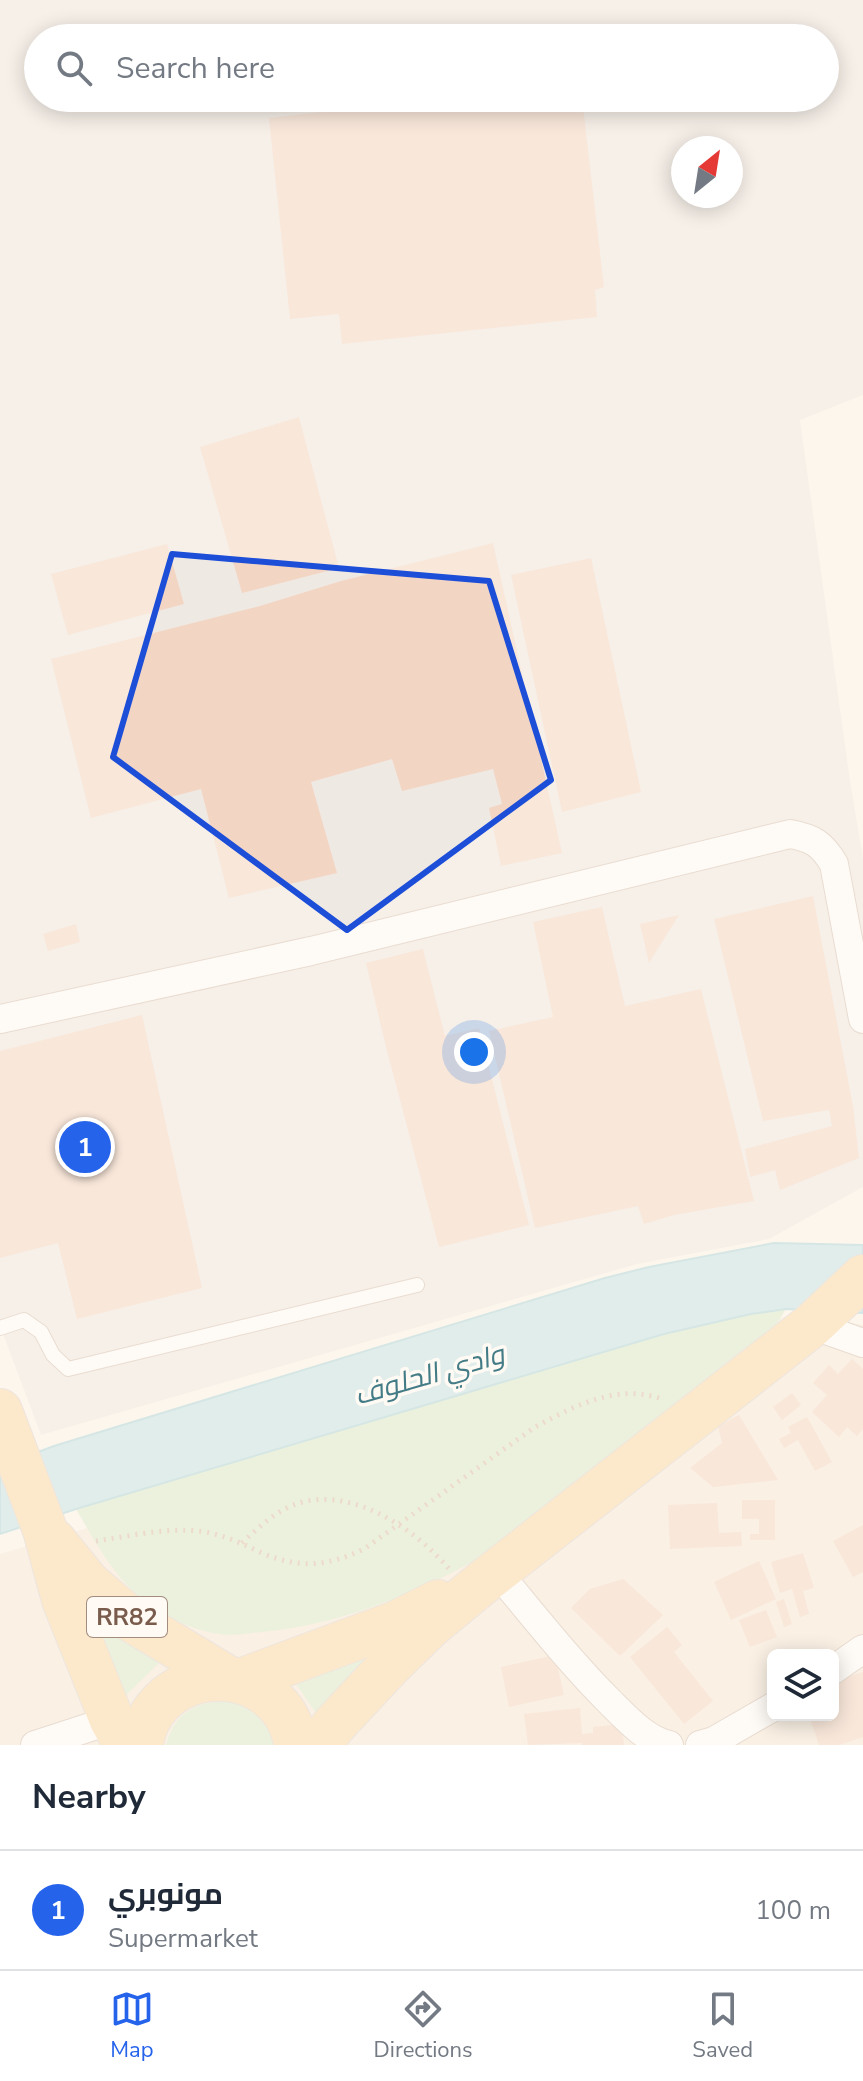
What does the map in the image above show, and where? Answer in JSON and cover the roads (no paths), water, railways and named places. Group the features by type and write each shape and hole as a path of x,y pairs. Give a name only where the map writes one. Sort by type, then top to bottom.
{"main road":[{"path":"126,1737 142,1737 151,1716 165,1698 184,1686 206,1679 234,1679 394,1624 479,1575 817,1321 863,1277"},
{"name":"RR82","path":"6,1428 45,1530 64,1600 126,1737"},
{"name":"RR82","path":"45,1530 88,1583 130,1619 234,1679 262,1691 280,1707 292,1727 297,1745"},
{"path":"319,1745 389,1666 479,1575"}],"street":[{"path":"0,1019 311,951 790,834 817,842 834,864 863,1019"},
{"path":"817,1321 863,1343"},
{"path":"479,1575 635,1727 669,1745"},
{"path":"839,1666 863,1649"},
{"path":"700,1745 714,1741 767,1710"},
{"path":"35,1745 126,1737"}],"lane":[{"path":"0,1328 24,1320 41,1332 53,1355 68,1369 417,1285"}],"water":[{"name":"وادي الحلوف","path":"774,1243 863,1245 863,1313 786,1309 664,1334 0,1534 0,1466 54,1446 605,1278"}],"place":[{"name":"مونوبري","path":"85,1147"}]}
